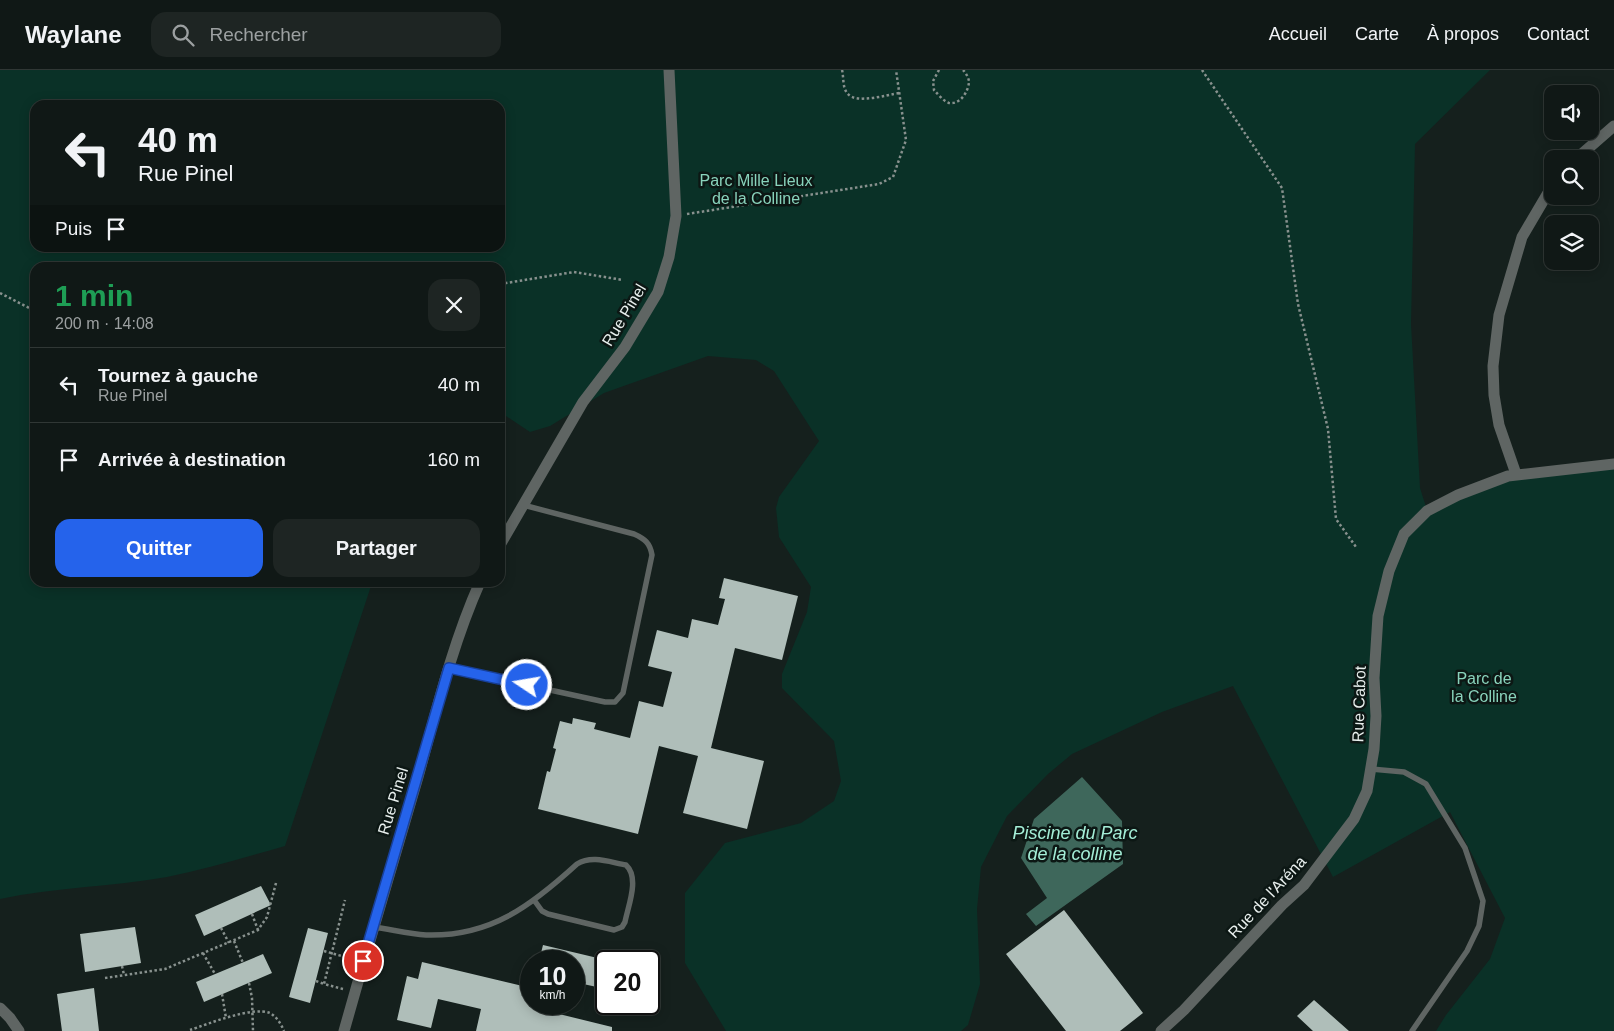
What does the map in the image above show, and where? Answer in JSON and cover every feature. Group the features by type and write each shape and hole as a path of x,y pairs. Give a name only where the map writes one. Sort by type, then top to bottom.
{"street":[{"name":"Rue Pinel","path":"505,536 583,402 628,342 658,292 670,257 676,216 668,70"},
{"path":"1586,150 1614,126"},
{"path":"1516,474 1499,425 1494,395 1493,366 1499,315 1510,274 1522,237 1544,200"},
{"name":"Rue Cabot","path":"1371,769 1376,716 1374,678 1378,616 1389,571 1404,534 1416,520 1435,507 1458,495 1516,474 1614,464"},
{"name":"Rue Pinel","path":"344,1031 449,668 465,615 478,587"},
{"name":"Rue de l'Aréna","path":"1161,1031 1184,1010 1282,905 1304,885 1354,819 1367,791 1371,769"},
{"path":"0,1008 19,1031"}],"lane":[{"path":"449,668 604,702 615,702 623,693 652,555 650,546 645,539 634,534 523,505"},
{"path":"1371,769 1404,772 1426,784 1465,848 1483,901 1479,926 1468,951 1412,1031"},
{"path":"373,926 425,934 450,934 489,925 511,915 534,900 583,860 593,858 626,865 632,874 633,882 625,922 622,927 614,930 548,914 542,911 534,900"}],"path":[{"path":"842,70 844,87 847,94 854,98 864,99 899,93"},
{"path":"676,216 879,184 893,177 906,140 896,70"},
{"path":"939,70 934,81 934,90 949,103 963,98 967,90 969,82 963,70"},
{"path":"1202,70 1282,188 1298,304 1328,429 1336,520 1356,547"},
{"path":"505,283 574,272 623,280"},
{"path":"0,293 30,308"},
{"path":"105,978 166,969 258,930 267,917 276,883"},
{"path":"324,984 345,900"},
{"path":"252,914 258,930"},
{"path":"221,928 229,943"},
{"path":"234,941 242,963"},
{"path":"324,951 352,959"},
{"path":"203,953 215,974"},
{"path":"122,966 124,975"},
{"path":"316,981 343,989"},
{"path":"248,983 252,998 253,1031"},
{"path":"222,994 226,1018"},
{"path":"190,1030 251,1012 269,1013 279,1020 284,1031"}],"green space":[{"path":"0,70 1490,70 1415,144 1411,324 1420,488 1427,510 1516,474 1614,463 1614,1031 1436,1031 1446,1015 1490,959 1505,918 1450,812 1333,877 1233,686 1162,712 1072,754 1048,774 1007,816 981,867 977,909 980,984 968,1025 961,1031 726,1031 685,963 685,893 725,843 801,823 834,801 841,781 834,741 782,688 782,674 807,612 811,587 779,537 776,508 779,497 819,441 774,371 756,360 708,356 604,393 550,426 530,432 505,415 505,262 30,262 30,587 371,587 285,846 212,867 167,877 0,899"}],"water":[{"name":"Piscine du Parc de la colline","path":"1082,777 1122,821 1123,864 1036,926 1026,914 1047,898 1021,858 1034,819"}],"building":[{"path":"724,578 798,596 782,660 735,648 711,748 764,761 747,829 683,813 698,756 659,746 638,834 538,809 547,771 550,772 556,749 553,748 560,721 572,724 573,718 596,723 594,729 630,738 639,701 663,707 672,672 648,666 657,630 688,638 692,619 718,625 725,599 719,598"},
{"path":"261,886 271,905 204,936 195,915"},
{"path":"1064,910 1143,1013 1120,1031 1066,1031 1006,954"},
{"path":"135,927 141,963 85,972 80,934"},
{"path":"308,928 328,933 310,1003 289,997"},
{"path":"543,945 564,950 542,950"},
{"path":"263,954 272,973 204,1002 196,982"},
{"path":"585,955 595,957 595,987 585,984"},
{"path":"422,962 520,985 520,1015 563,1015 612,1027 612,1031 476,1031 481,1009 438,999 431,1028 397,1020 407,976 418,979"},
{"path":"94,988 99,1031 62,1031 57,994"},
{"path":"1314,1000 1349,1031 1313,1031 1297,1016"}],"route":[{"path":"363,961 449,668 527,685"}],"park label":[{"name":"Parc Mille Lieux de la Colline","path":"756,189"},
{"name":"Parc de la Colline","path":"1484,687"}]}
